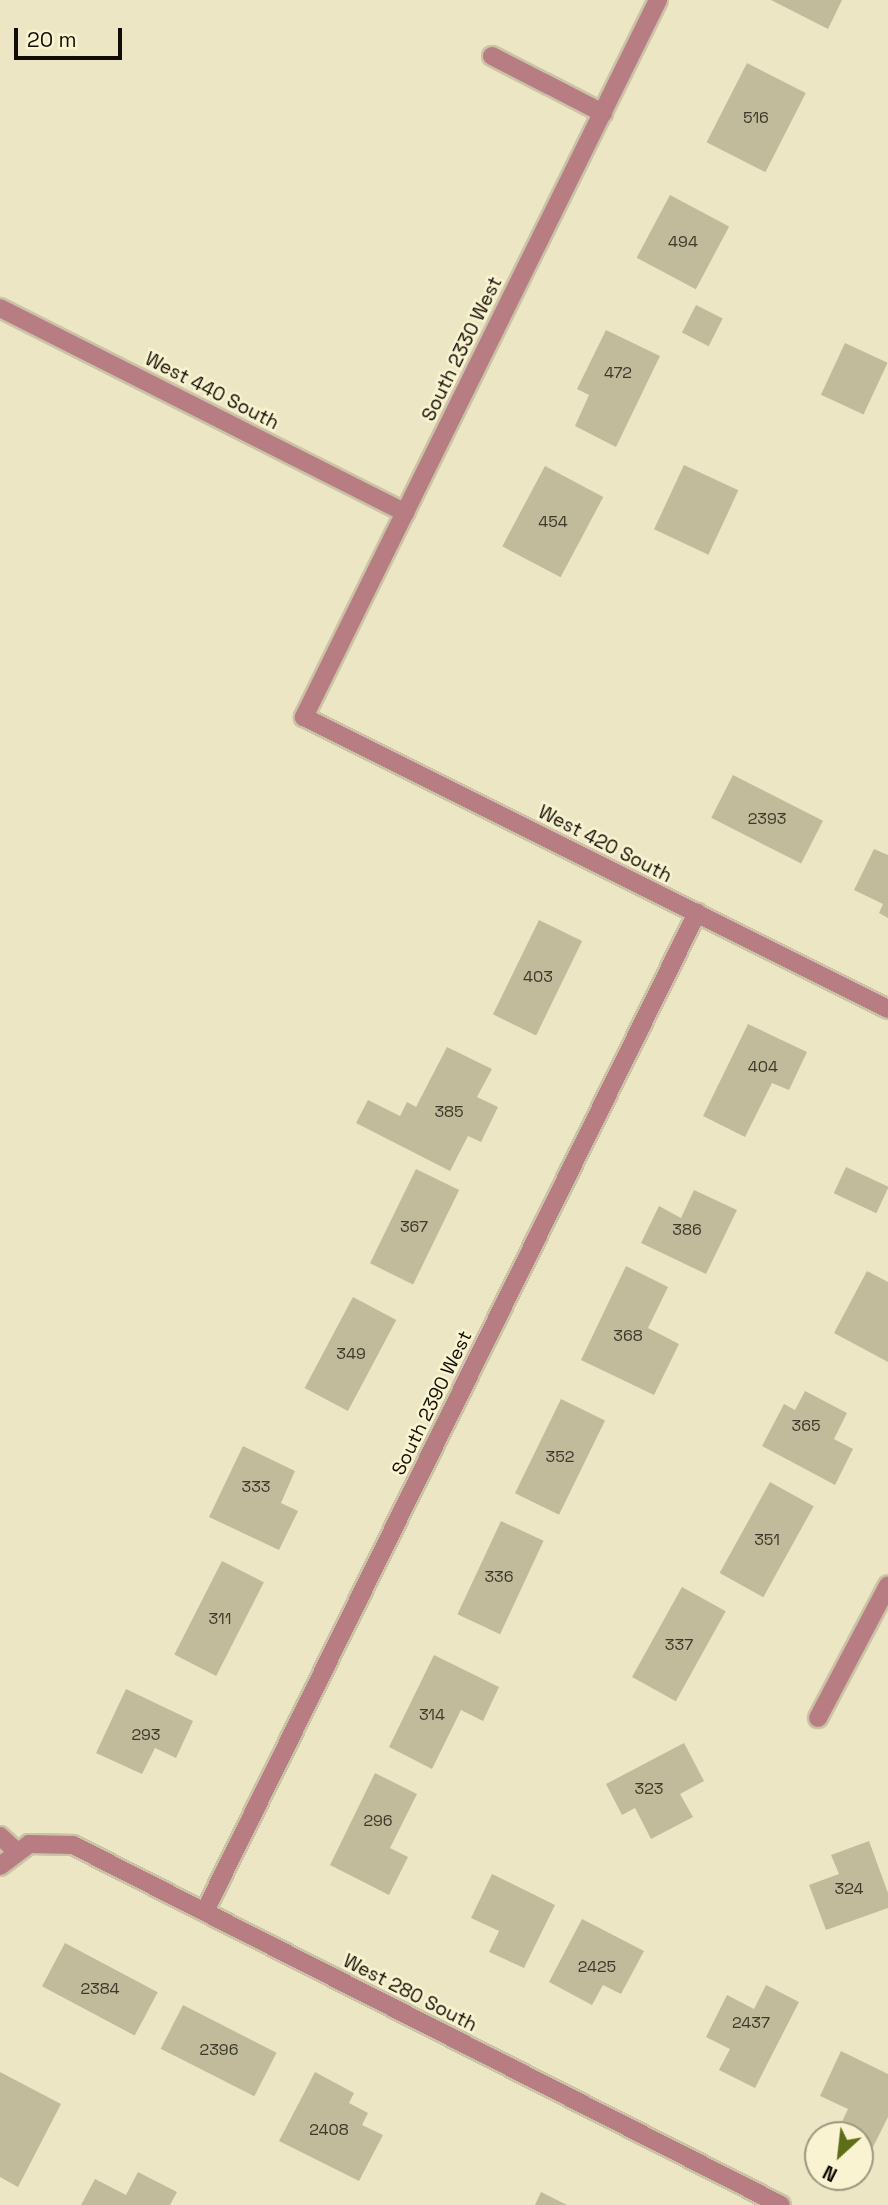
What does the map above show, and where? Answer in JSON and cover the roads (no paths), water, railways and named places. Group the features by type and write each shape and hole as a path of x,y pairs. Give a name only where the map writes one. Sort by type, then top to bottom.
{"street":[{"name":"South 2330 West","path":"304,717 658,0"},
{"path":"492,56 603,113"},
{"name":"West 440 South","path":"0,308 405,513"},
{"name":"West 420 South","path":"304,717 888,1009"},
{"name":"South 2390 West","path":"205,1911 697,913"},
{"path":"818,1718 888,1585"},
{"path":"0,1836 16,1851 0,1866"},
{"name":"West 280 South","path":"16,1851 29,1844 55,1841 74,1845 781,2205"}]}
